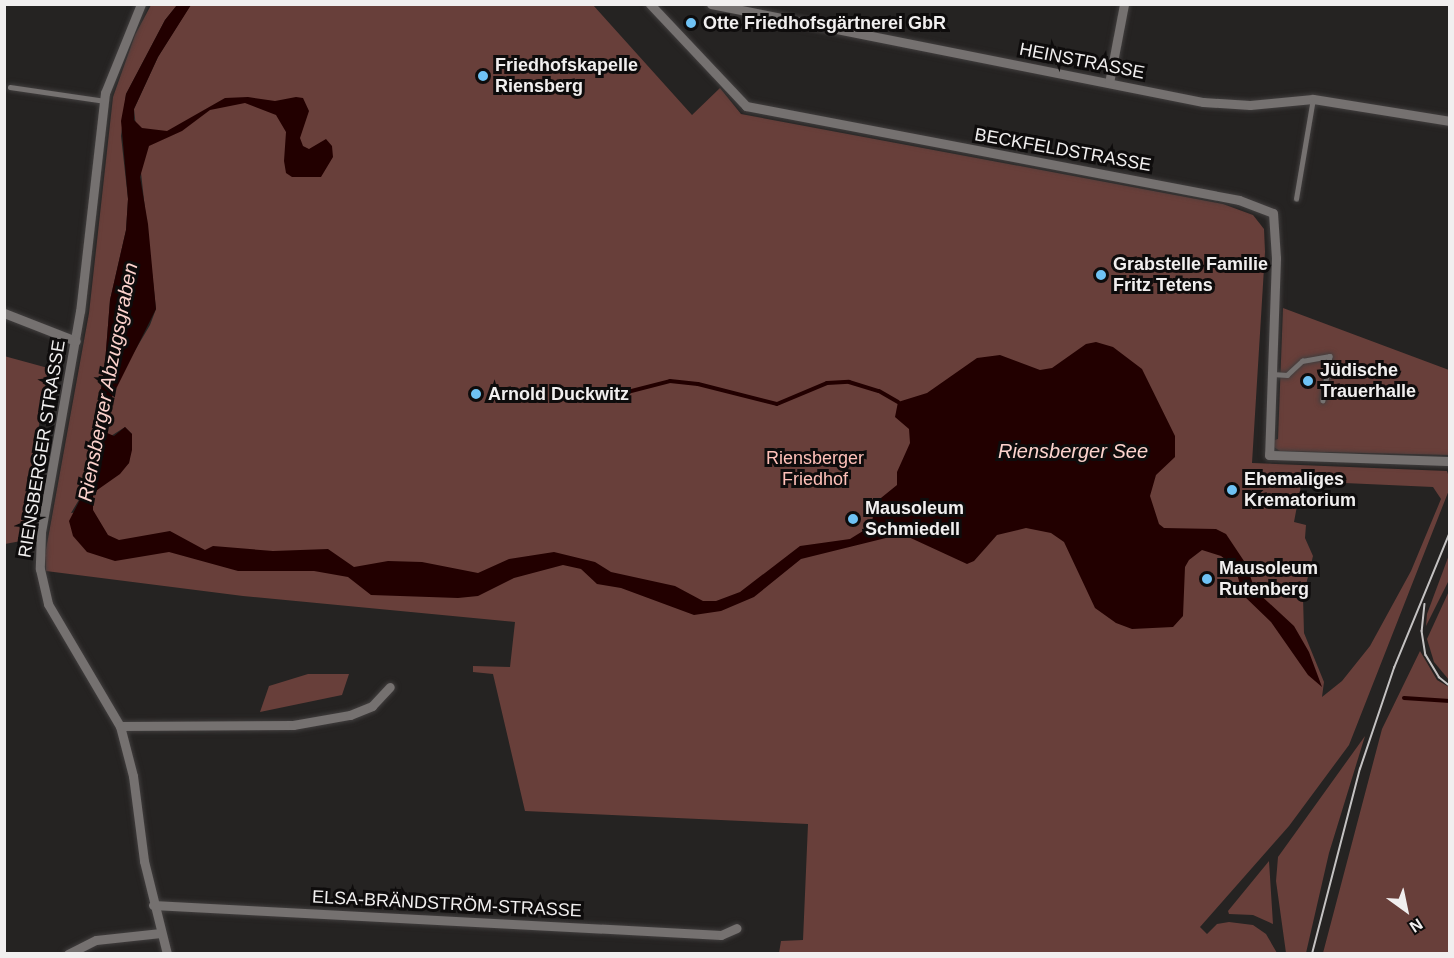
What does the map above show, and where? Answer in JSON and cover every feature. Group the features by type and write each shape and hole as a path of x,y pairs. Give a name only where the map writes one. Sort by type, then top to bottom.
{"street":[{"name":"RIENSBERGER STRASSE","path":"141,4 107,85 76,341 42,533 40,569 48,603 120,726 128,749 153,904 167,954"},
{"name":"BECKFELDSTRASSE","path":"650,4 746,106 1239,200 1273,213 1276,258 1269,455 1449,461"},
{"name":"HEINSTRASSE","path":"711,4 1227,106 1313,99 1449,121"},
{"path":"1109,83 1124,4"},
{"path":"4,313 76,341"},
{"path":"120,726 293,725 350,716 372,706 390,687"},
{"name":"ELSA-BRÄNDSTRÖM-STRASSE","path":"153,904 721,935 737,928"},
{"path":"68,954 96,940 160,933"}],"lane":[{"path":"10,87 105,100"},
{"path":"1296,199 1313,99"},
{"path":"1272,374 1287,375 1302,361 1330,356 1323,400"}],"green space":[{"name":"Riensberger Friedhof","path":"191,4 593,5 692,115 720,88 741,114 1223,204 1253,215 1264,229 1265,252 1252,463 1447,471 1449,477 1449,490 1349,745 1289,826 1200,927 1207,934 1217,924 1229,922 1253,925 1266,934 1277,953 779,953 781,941 803,940 808,824 525,811 493,674 473,672 473,666 510,667 515,622 243,596 46,571 45,555 89,313 113,97 135,35 151,5 177,5 165,20 126,94 121,136 128,199 126,230 110,300 105,363 86,488 71,513 93,510 93,493 129,463 132,434 125,427 111,436 105,432 104,421 117,381 150,325 156,309 134,109 158,57","holes":["1300,481 1433,487 1441,499 1411,571 1370,646 1342,681 1322,697 1324,682 1304,633 1303,597 1313,556 1305,538 1306,525 1294,522 1297,506 1301,505"]},
{"path":"1283,308 1449,370 1449,455 1280,451 1272,446 1272,441 1278,439"},
{"path":"4,356 48,368 21,541 5,544"},
{"path":"1449,555 1449,580 1426,626 1427,614"},
{"path":"1449,591 1450,680 1434,662 1427,639"},
{"path":"1420,651 1437,680 1449,687 1449,953 1323,953 1382,729"},
{"path":"308,674 349,674 342,695 260,712 269,686"},
{"path":"1365,736 1329,853 1306,953 1286,953 1276,881 1278,857"},
{"path":"1269,861 1273,924 1253,915 1229,914 1228,911"}],"water":[{"name":"Riensberger See","path":"177,5 191,5 158,57 134,109 134,120 142,128 167,131 225,98 248,97 275,101 303,98 309,111 300,138 303,146 309,149 326,139 332,146 333,157 321,177 292,177 286,173 284,161 286,132 276,115 245,103 210,110 182,131 149,146 140,177 148,224 156,309 106,409 105,432 114,436 125,427 132,434 129,463 120,474 93,493 93,510 108,535 119,540 170,531 205,550 213,546 273,551 328,549 354,567 388,561 422,562 478,573 509,559 554,552 595,562 611,572 675,586 703,601 716,601 740,592 800,546 850,539 871,526 876,502 897,485 897,472 910,443 909,429 895,417 898,402 927,393 977,358 1000,355 1040,370 1052,368 1086,344 1096,342 1113,347 1142,369 1175,436 1175,457 1156,475 1150,496 1159,524 1164,528 1216,529 1226,534 1246,564 1255,590 1294,626 1309,652 1322,687 1308,675 1271,622 1243,595 1235,567 1221,556 1202,550 1189,560 1185,567 1183,616 1173,627 1132,629 1116,623 1095,608 1064,542 1051,533 1026,528 997,535 974,561 967,564 902,534 801,559 754,597 721,611 694,615 621,588 597,584 581,569 563,565 514,578 478,596 458,598 371,595 348,577 314,571 238,571 169,552 115,561 87,552 73,536 69,521 86,488 105,363 110,300 126,230 128,199 121,121 126,94 165,20"}],"waterway":[{"path":"586,391 604,398 670,381 698,384 777,404 827,383 849,382 879,391 898,402"},
{"name":"Riensberger Abzugsgraben","path":"1404,698 1450,701"}],"tram line":[{"path":"1312,954 1360,769 1394,668 1450,532"},
{"path":"1425,604 1422,631 1426,655 1439,677 1450,686"}],"place":[{"name":"Otte Friedhofsgärtnerei GbR","path":"691,23"},
{"name":"Friedhofskapelle Riensberg","path":"483,76"},
{"name":"Grabstelle Familie Fritz Tetens","path":"1101,275"},
{"name":"Jüdische Trauerhalle","path":"1308,381"},
{"name":"Arnold Duckwitz","path":"476,394"},
{"name":"Ehemaliges Krematorium","path":"1232,490"},
{"name":"Mausoleum Schmiedell","path":"853,519"},
{"name":"Mausoleum Rutenberg","path":"1207,579"}]}
